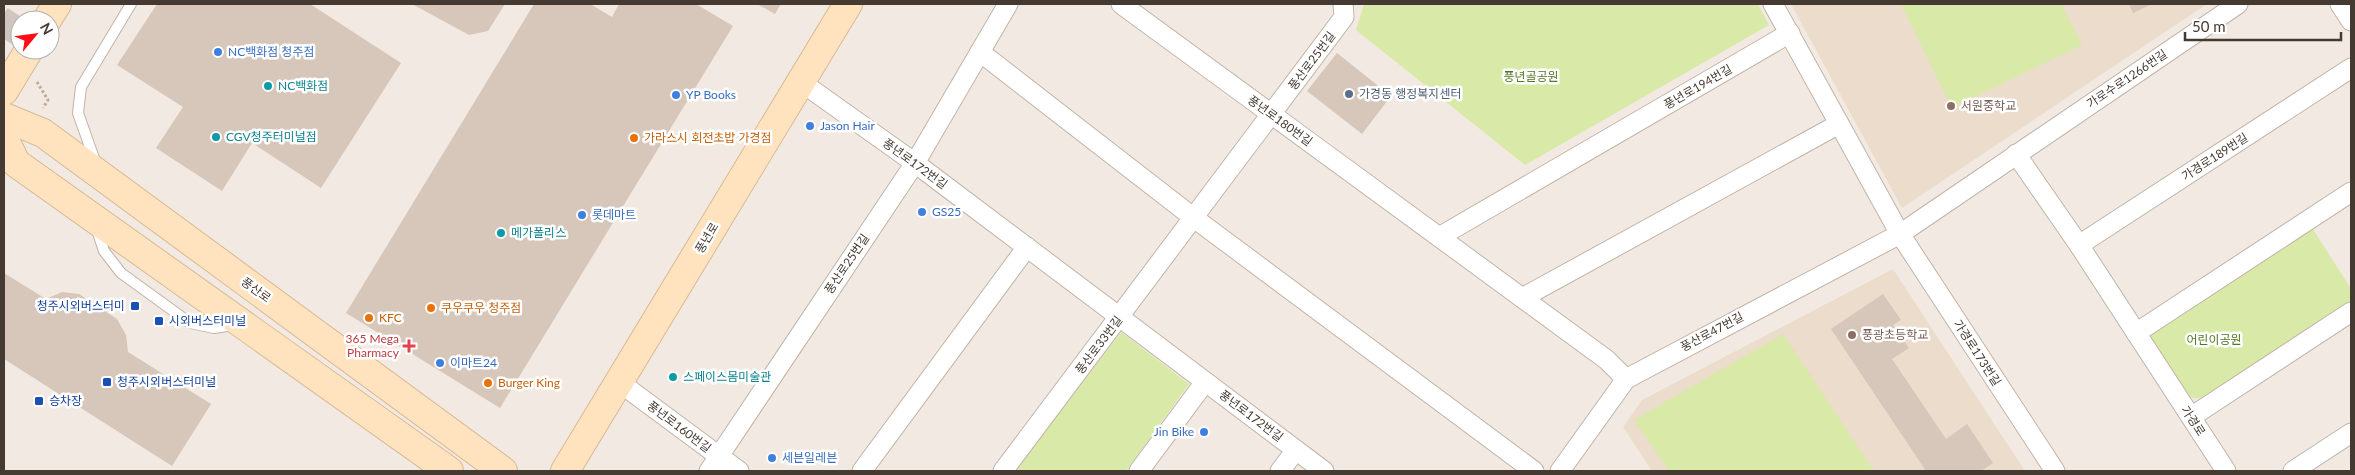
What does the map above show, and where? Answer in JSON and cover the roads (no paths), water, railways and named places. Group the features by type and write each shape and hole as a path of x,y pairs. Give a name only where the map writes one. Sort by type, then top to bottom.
{"street":[{"name":"풍년로","path":"565,471 848,4"},
{"name":"풍산로25번길","path":"713,464 915,163 1008,4"},
{"name":"풍년로180번길","path":"1121,4 1607,360 1626,379"},
{"name":"풍산로25번길","path":"1272,115 1344,17 1342,4"},
{"path":"1774,4 1900,234"},
{"name":"가로수로1266번길","path":"1900,234 2238,4"},
{"path":"2340,4 2351,21"},
{"name":"풍년로194번길","path":"1439,237 1790,33"},
{"path":"980,52 1194,218 1534,471"},
{"path":"4,90 23,60"},
{"name":"가경로189번길","path":"2079,245 2351,68"},
{"name":"풍년로172번길","path":"800,82 915,163 1324,471"},
{"name":"풍산로33번길","path":"1003,471 1272,115"},
{"name":"풍산로","path":"4,117 43,133 503,471"},
{"path":"1522,298 1839,124"},
{"path":"4,138 16,163 449,471"},
{"path":"2016,154 2079,245 2136,333 2351,192"},
{"name":"풍산로47번길","path":"1560,471 1626,379 1900,234"},
{"name":"가경로173번길","path":"1900,234 2055,471"},
{"path":"862,471 1027,247"},
{"path":"2191,418 2351,312"},
{"name":"가경로","path":"2136,333 2226,471"},
{"name":"풍년로160번길","path":"619,382 713,464 738,471"},
{"path":"1139,471 1205,382"},
{"path":"2293,471 2351,433"},
{"name":"풍년로172번길","path":"1280,471 1296,450"}],"lane":[{"path":"99,175 78,113 81,87 132,4"}],"tunnel":[{"path":"4,39 27,4"}],"place":[{"name":"NC백화점 청주점","path":"218,52"},
{"name":"NC백화점","path":"268,86"},
{"name":"가경동 행정복지센터","path":"1349,94"},
{"name":"YP Books","path":"676,95"},
{"name":"서원중학교","path":"1951,106"},
{"name":"Jason Hair","path":"810,126"},
{"name":"CGV청주터미널점","path":"216,137"},
{"name":"가라스시 회전초밥 가경점","path":"634,138"},
{"name":"GS25","path":"922,212"},
{"name":"롯데마트","path":"582,215"},
{"name":"메가폴리스","path":"501,233"},
{"name":"청주시외버스터미","path":"135,306"},
{"name":"쿠우쿠우 청주점","path":"431,308"},
{"name":"KFC","path":"369,318"},
{"name":"시외버스터미널","path":"159,321"},
{"name":"풍광초등학교","path":"1852,335"},
{"name":"365 Mega Pharmacy","path":"409,346"},
{"name":"이마트24","path":"440,363"},
{"name":"스페이스몸미술관","path":"673,377"},
{"name":"청주시외버스터미널","path":"107,382"},
{"name":"Burger King","path":"488,383"},
{"name":"승차장","path":"39,401"},
{"name":"Jin Bike","path":"1204,432"},
{"name":"세븐일레븐","path":"772,458"}],"park label":[{"name":"풍년골공원","path":"1531,77"},
{"name":"어린이공원","path":"2214,340"}]}
